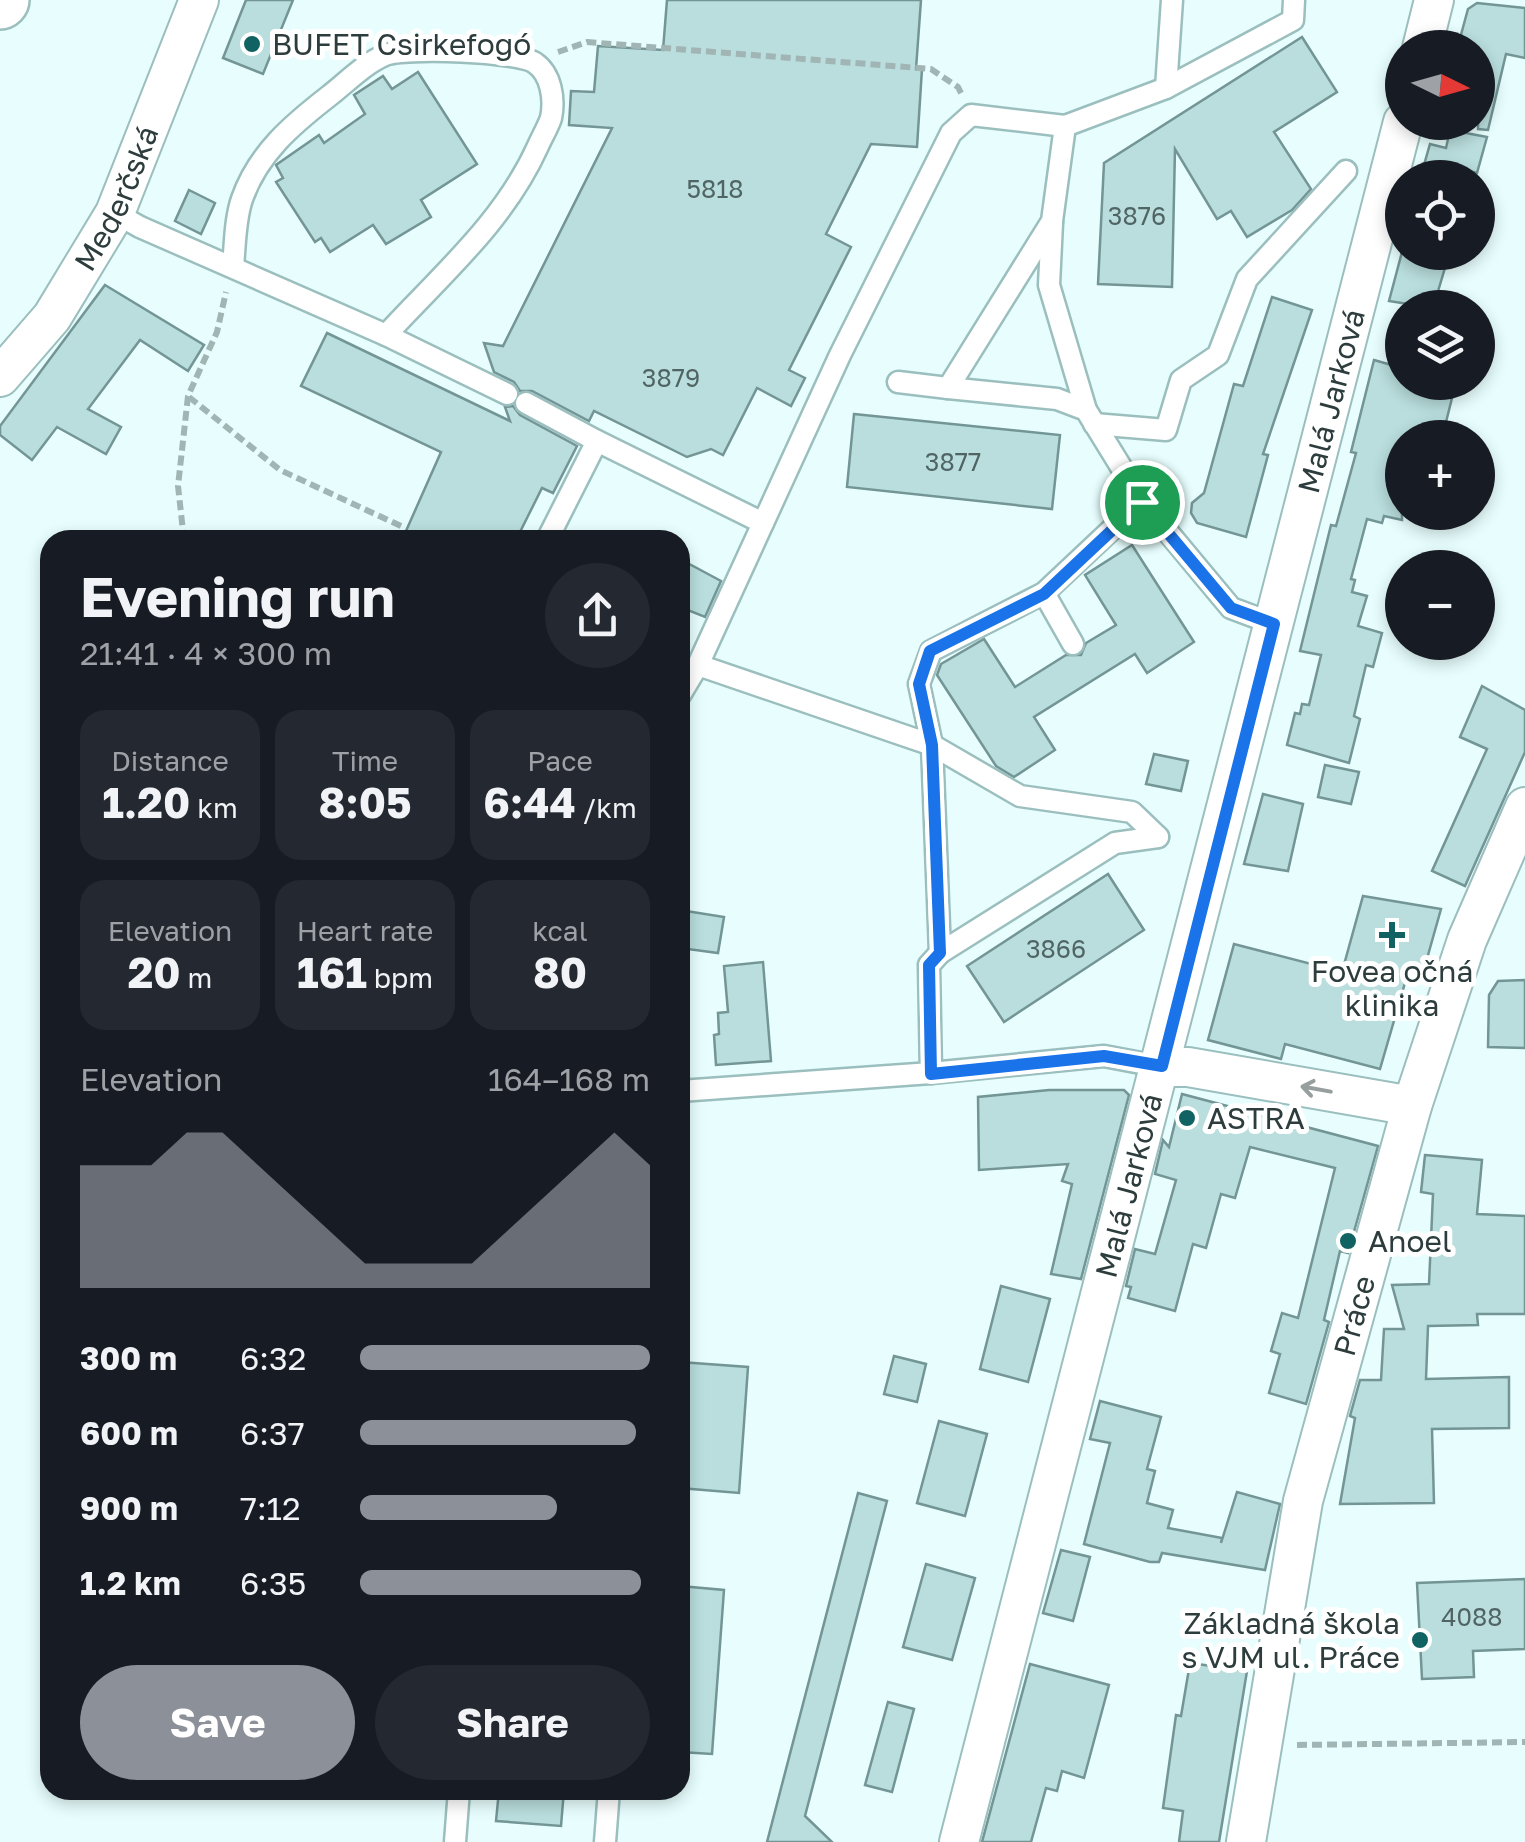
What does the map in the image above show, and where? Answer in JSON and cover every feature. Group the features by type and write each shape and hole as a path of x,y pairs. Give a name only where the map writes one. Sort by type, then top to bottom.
{"street":[{"name":"Mederčská","path":"0,378 52,317 115,212 198,0"},
{"path":"1426,30 1434,0"},
{"name":"Malá Jarková","path":"959,1842 1398,140"},
{"name":"Práce","path":"1246,1842 1303,1501 1412,1106 1467,940 1525,808"},
{"path":"1162,1066 1188,1067 1412,1106"}],"lane":[{"path":"1166,88 1172,0"},
{"path":"690,679 840,355 951,134 970,115 1065,126 1166,88 1292,20 1294,0"},
{"path":"232,267 241,200 258,167 282,133 369,64 387,54 408,50 533,60 547,74 552,99 550,118 531,162 495,219 386,335"},
{"path":"1065,126 1052,221 1049,284 1090,417 1142,502 1231,608 1274,624"},
{"path":"898,382 1057,399 1090,417 1166,430 1180,380 1218,355 1247,279 1346,171"},
{"path":"115,212 140,228 386,335 763,523"},
{"path":"948,388 1052,221"},
{"path":"552,530 597,441"},
{"path":"940,953 932,745 919,684 930,651 1044,594 1142,502"},
{"path":"1044,594 1073,644"},
{"path":"698,666 932,745 1020,796 1132,812 1158,836 1115,843 940,953 929,965 931,1074"},
{"path":"690,1090 931,1074 1104,1056 1162,1066"},
{"path":"455,1842 457,1800"},
{"path":"605,1842 608,1800"}],"path":[{"path":"533,60 587,42 931,69 958,87 970,115"},
{"path":"183,530 178,486 188,396 216,332 232,267"},
{"path":"188,396 280,470 400,526"},
{"path":"1297,1745 1525,1742"}],"building":[{"name":"BUFET Csirkefogó","path":"246,0 293,0 263,74 223,58"},
{"path":"667,0 921,0 916,69 922,69 917,147 871,144 826,234 851,247 789,370 805,378 791,406 757,388 723,455 711,449 687,457 594,411 589,421 532,391 520,391 514,382 494,372 484,343 503,346 612,128 569,125 571,91 594,92 598,46 663,50"},
{"path":"1477,3 1525,8 1525,58 1506,54 1495,100 1495,30 1462,30 1468,9"},
{"path":"1302,37 1337,92 1274,132 1311,189 1292,210 1247,237 1231,211 1217,219 1175,149 1172,287 1098,284 1104,163"},
{"path":"418,72 477,164 421,200 431,217 386,244 373,225 330,252 321,238 315,242 276,182 283,178 276,165 319,135 324,143 365,114 354,95 383,76 392,89"},
{"path":"1448,140 1486,140 1481,160 1425,160 1430,144 1446,148"},
{"path":"189,190 215,203 201,234 175,221"},
{"path":"1397,270 1444,270 1438,290 1392,290"},
{"path":"105,285 204,345 188,371 140,340 88,409 121,427 106,454 57,427 32,460 0,435 0,426"},
{"path":"1272,297 1312,310 1263,454 1268,455 1246,537 1197,523 1191,513 1192,503 1204,493 1234,384 1243,386"},
{"path":"327,333 510,421 505,407 513,406 520,415 577,446 553,493 542,488 521,530 406,530 441,452 301,386"},
{"path":"1374,360 1385,363 1385,400 1452,400 1446,420 1385,420 1385,516 1382,523 1367,519 1351,579 1355,580 1352,592 1367,596 1358,626 1382,633 1373,667 1366,665 1354,716 1360,719 1349,763 1287,745 1295,713 1300,714 1302,704 1309,705 1321,655 1300,651 1331,525 1336,526 1356,453 1351,452"},
{"path":"854,414 1060,435 1052,509 847,487"},
{"path":"1132,545 1194,642 1147,673 1135,654 1034,717 1055,750 1014,777 996,766 937,675 941,664 984,639 1015,687 1066,655 1081,655 1086,643 1116,625 1085,575"},
{"path":"690,564 721,581 705,617 690,611"},
{"path":"1482,686 1525,710 1525,752 1465,886 1432,871 1487,749 1460,737"},
{"path":"1154,754 1188,761 1181,791 1146,784"},
{"path":"1325,765 1359,772 1351,804 1318,797"},
{"path":"1263,794 1303,804 1288,871 1244,864"},
{"path":"1108,874 1144,930 1004,1022 967,966"},
{"path":"1363,896 1441,909 1421,980 1407,976 1380,1069 1285,1044 1281,1059 1208,1040 1234,944 1342,972"},
{"path":"690,912 724,917 718,953 690,949"},
{"path":"763,962 771,1061 716,1065 714,1035 719,1034 718,1013 728,1012 724,966"},
{"path":"1525,980 1525,1048 1488,1047 1489,995 1498,981"},
{"path":"1049,1090 1124,1090 1129,1095 1081,1279 1051,1274 1072,1184 1062,1181 1068,1164 979,1170 978,1097"},
{"path":"1182,1094 1378,1146 1348,1253 1340,1251 1324,1320 1329,1322 1306,1404 1269,1393 1280,1354 1271,1351 1282,1313 1298,1318 1335,1168 1250,1147 1235,1198 1221,1194 1206,1248 1193,1244 1175,1311 1128,1298 1131,1287 1126,1286 1135,1249 1155,1254 1176,1180 1155,1174 1163,1140 1169,1147"},
{"path":"1425,1155 1482,1160 1477,1214 1525,1216 1525,1314 1477,1314 1478,1325 1428,1326 1426,1379 1509,1377 1509,1428 1432,1429 1434,1503 1340,1504 1355,1418 1350,1416 1360,1380 1381,1380 1384,1329 1404,1329 1392,1285 1429,1284 1433,1194 1421,1192"},
{"path":"1001,1286 1050,1299 1028,1382 980,1369"},
{"path":"894,1356 926,1364 917,1402 884,1394"},
{"path":"690,1363 748,1367 739,1493 690,1489"},
{"path":"1100,1401 1161,1417 1147,1469 1155,1471 1147,1503 1173,1510 1168,1528 1222,1538 1221,1543 1237,1492 1280,1504 1265,1570 1162,1553 1159,1562 1150,1562 1084,1544 1110,1443 1090,1439"},
{"path":"939,1421 987,1434 965,1516 917,1503"},
{"path":"858,1493 887,1501 805,1816 832,1842 767,1842"},
{"path":"1061,1550 1090,1557 1073,1621 1043,1613"},
{"path":"926,1564 975,1578 952,1660 903,1647"},
{"path":"1525,1579 1525,1649 1473,1651 1474,1677 1422,1679 1417,1583"},
{"path":"690,1587 724,1590 712,1754 690,1753"},
{"path":"1190,1663 1247,1671 1219,1842 1179,1842 1183,1811 1163,1808 1176,1715 1181,1716"},
{"path":"1030,1664 1109,1685 1084,1778 1062,1771 1057,1791 1046,1788 1031,1842 982,1842"},
{"path":"888,1702 914,1709 892,1792 865,1785"},
{"path":"498,1800 563,1800 561,1826 496,1821"}],"place":[{"name":"BUFET Csirkefogó","path":"252,44"},
{"name":"Fovea očná klinika","path":"1392,935"},
{"name":"ASTRA","path":"1187,1118"},
{"name":"Anoel","path":"1348,1241"},
{"name":"Základná škola s VJM ul. Práce","path":"1420,1640"}],"route":[{"path":"1142,502 1231,608 1274,624 1162,1066 1104,1056 931,1074 929,965 940,953 932,745 919,684 930,651 1044,594 1142,502"}]}
